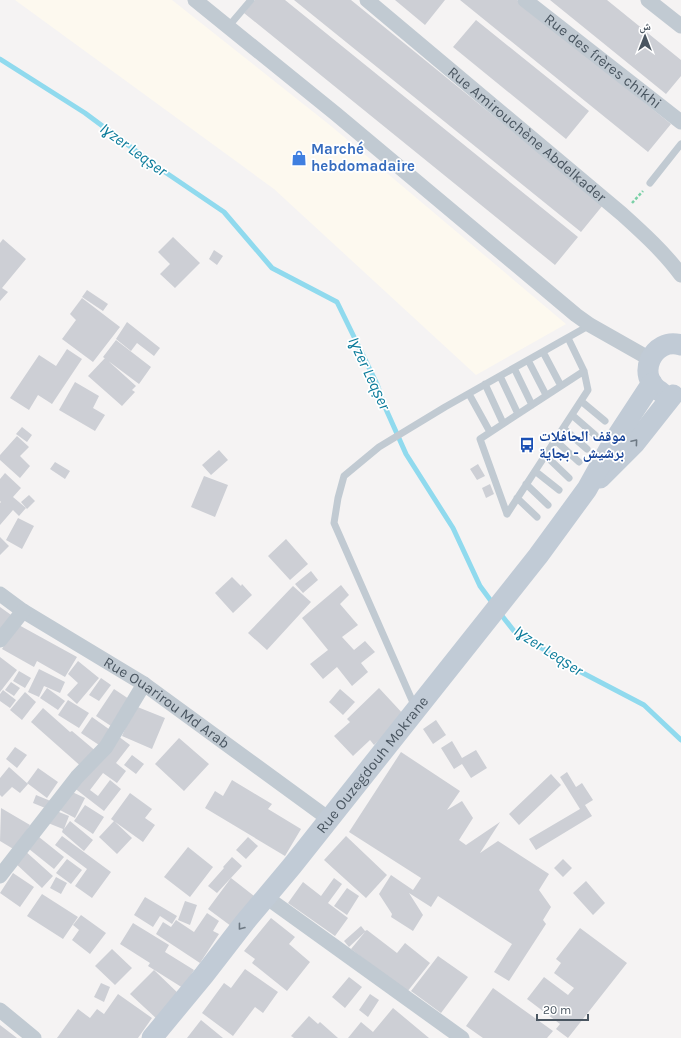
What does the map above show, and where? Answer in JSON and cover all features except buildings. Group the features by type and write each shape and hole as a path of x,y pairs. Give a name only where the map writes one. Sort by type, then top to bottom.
{"main road":[{"path":"677,395 665,394 657,390 648,376 648,367 654,352 661,347 679,340"},
{"name":"Rue Ouzegdouh Mokrane","path":"152,1038 204,976 538,556 587,488 606,454 652,383"},
{"name":"Rue Ouzegdouh Mokrane","path":"587,488 608,471 677,395"}],"street":[{"path":"195,0 336,114 590,325 650,359"},
{"name":"Rue Amirouchène Abdelkader","path":"367,0 622,214 670,261 681,276"},
{"name":"Rue des frères chikhi","path":"525,0 681,122"},
{"path":"648,0 681,26"},
{"name":"Rue Ouarirou Md Arab","path":"0,594 23,611 144,684 329,819"},
{"path":"0,640 23,611"},
{"path":"0,876 77,777 106,747 144,684"},
{"path":"266,897 462,1038"},
{"path":"0,1010 34,1038"}],"lane":[{"path":"228,27 251,0"},
{"path":"650,183 681,144"},
{"path":"416,709 334,522 344,476 379,447 445,407 590,325"},
{"path":"568,338 584,371 588,390 507,514 480,439 584,371"},
{"path":"543,352 561,386"},
{"path":"528,360 546,396"},
{"path":"514,368 532,405"},
{"path":"500,376 518,414"},
{"path":"485,384 503,423"},
{"path":"468,394 490,432"},
{"path":"581,401 605,421"},
{"path":"572,415 595,435"},
{"path":"563,428 587,449"},
{"path":"555,440 579,462"},
{"path":"545,455 569,478"},
{"path":"535,471 559,490"},
{"path":"526,484 548,505"},
{"path":"517,498 537,517"}],"path":[{"path":"622,214 650,183"}],"shaded area":[{"name":"Marché hebdomadaire","path":"15,0 172,0 331,126 566,324 476,375 274,189"}],"waterway":[{"name":"Iɣzer Leqṣer","path":"0,59 85,113 159,168 224,212 272,268 337,302 377,384 385,407 406,454 453,528 480,586 494,605"},
{"name":"Iɣzer Leqṣer","path":"499,612 514,631 579,671 644,705 681,740"}],"place":[{"name":"Marché hebdomadaire","path":"299,158"},
{"name":"موقف الحافلات برشيش - بجاية","path":"527,445"}]}
